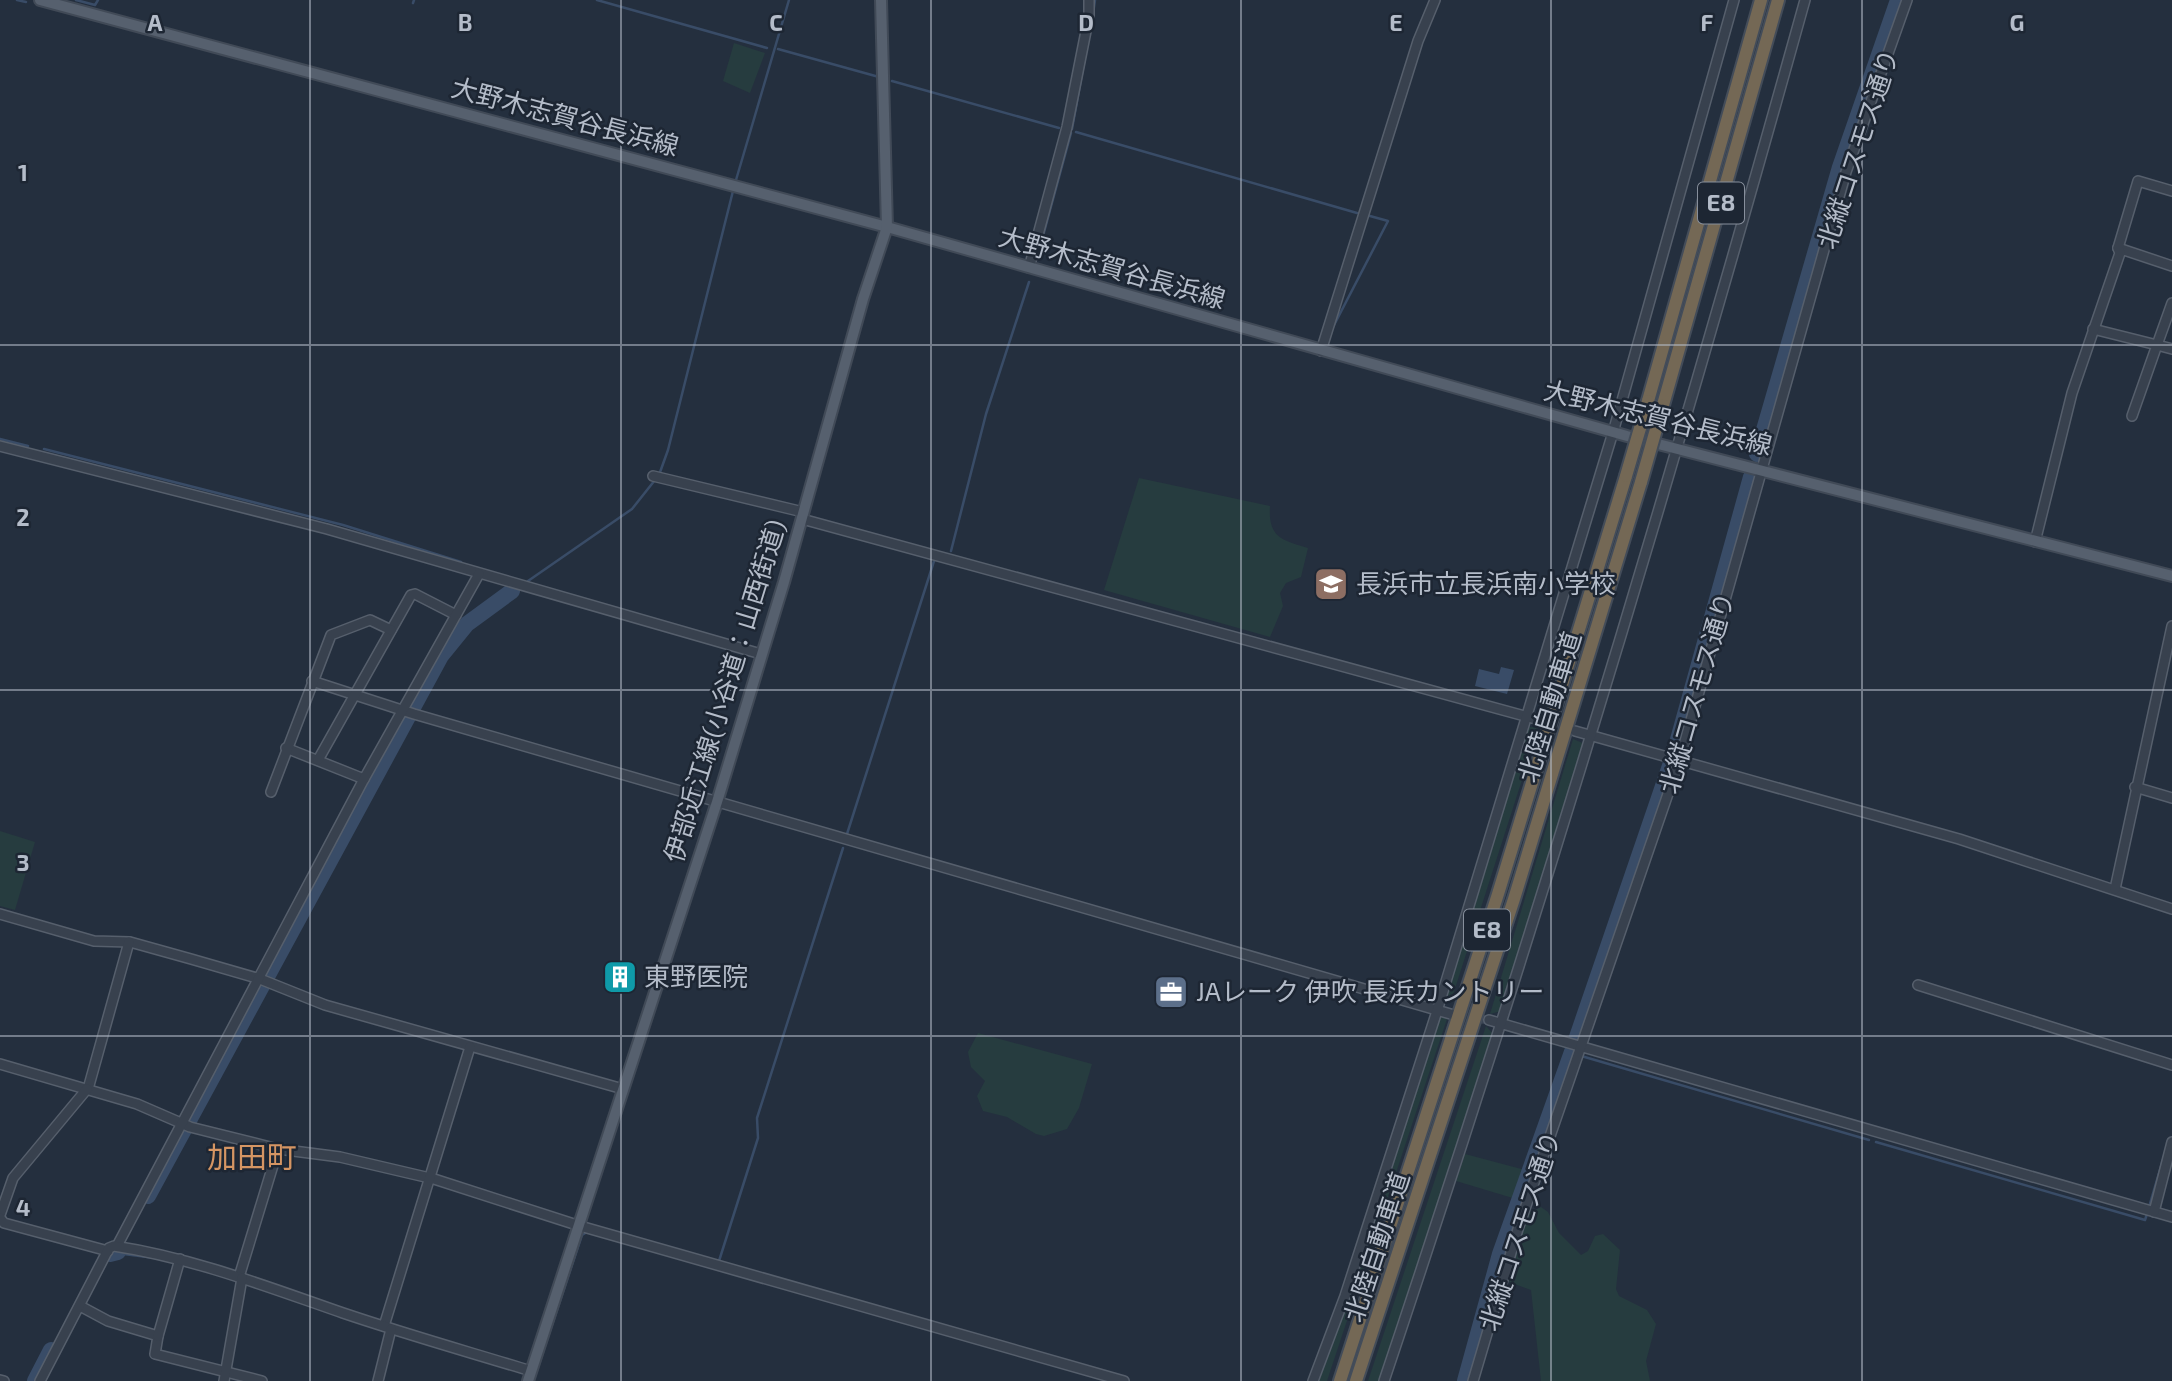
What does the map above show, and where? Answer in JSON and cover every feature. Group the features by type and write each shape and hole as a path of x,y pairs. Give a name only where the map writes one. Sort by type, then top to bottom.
{"highway":[{"name":"北陸自動車道","path":"1340,1381 1494,907 1626,476 1761,0"},
{"name":"北陸自動車道","path":"1356,1381 1514,899 1641,482 1778,0"}],"main road":[{"name":"大野木志賀谷長浜線","path":"40,0 887,228 1677,450 1762,468 2172,576"},
{"name":"伊部近江線(小谷道：山西街道)","path":"529,1377 717,802 863,299 887,228 881,0"}],"street":[{"path":"1029,268 1067,127 1089,16 1089,0"},
{"path":"1321,351 1418,41 1435,0"},
{"path":"1313,1381 1345,1296 1437,1011 1527,717 1613,432 1734,0"},
{"path":"1384,1381 1501,1024 1591,736 1677,450 1805,0"},
{"name":"北縦コスモス通り","path":"1473,1381 1518,1229 1582,1048 1676,758 1846,172 1907,0"},
{"path":"2035,542 2072,393 2120,253 2118,247 2138,181 2172,191"},
{"path":"2118,247 2172,266"},
{"path":"2132,416 2172,303"},
{"path":"2093,329 2172,349"},
{"path":"0,446 327,529 761,654"},
{"path":"658,477 1543,721"},
{"path":"40,1381 108,1251 117,1246 264,981 364,779 409,712 479,574"},
{"path":"318,760 411,595 415,594 456,615"},
{"path":"271,792 331,635 370,620 391,630"},
{"path":"2115,889 2172,626"},
{"path":"312,681 717,802 1454,1014"},
{"path":"1575,731 1959,839 2172,909"},
{"path":"286,748 364,779"},
{"path":"2135,787 2172,798"},
{"path":"0,914 94,941 129,942 264,981 325,1004 623,1089"},
{"path":"108,1251 4,1223 0,1216 13,1178 88,1089 129,942"},
{"path":"1918,985 2172,1065"},
{"path":"1489,1020 2172,1217"},
{"path":"378,1381 388,1327 429,1179 470,1047"},
{"path":"0,1064 137,1104 185,1124 278,1149 340,1157 429,1179 580,1226 1124,1381"},
{"path":"225,1376 241,1278 278,1149"},
{"path":"2154,1212 2171,1149"},
{"path":"117,1246 180,1259 241,1278 529,1377"},
{"path":"180,1259 155,1353 225,1376 262,1381"},
{"path":"80,1306 108,1321 158,1336"}],"green space":[{"path":"734,43 765,53 750,93 723,81"},
{"path":"1139,478 1270,506 1271,525 1278,536 1308,548 1301,577 1286,583 1280,593 1283,606 1270,637 1104,590"},
{"path":"1527,727 1539,727 1451,1001 1443,999"},
{"path":"1573,739 1585,744 1501,1011 1490,1014"},
{"path":"0,831 35,842 15,910 0,906"},
{"path":"1439,1016 1448,1016 1327,1381 1314,1381"},
{"path":"1486,1026 1493,1034 1380,1381 1368,1381"},
{"path":"978,1033 1092,1064 1079,1108 1067,1129 1044,1136 1007,1117 983,1111 977,1096 985,1081 971,1067 968,1052"},
{"path":"1465,1154 1525,1170 1516,1199 1456,1181"},
{"path":"1541,1207 1548,1212 1559,1233 1581,1255 1588,1251 1595,1236 1603,1234 1620,1250 1616,1289 1619,1296 1647,1310 1656,1324 1646,1361 1650,1381 1541,1381 1531,1290 1509,1282 1527,1214"}],"water":[{"path":"1501,667 1514,670 1507,694 1475,686 1479,669 1499,674"}],"waterway":[{"path":"17,0 26,2"},
{"path":"76,0 95,5 98,0"},
{"path":"597,0 767,48"},
{"path":"736,180 789,0"},
{"path":"1093,14 1095,0"},
{"path":"1757,454 1840,167 1898,0"},
{"path":"778,49 879,77"},
{"path":"1072,129 1086,52"},
{"path":"892,81 1059,128"},
{"path":"1076,132 1357,213"},
{"path":"1037,258 1071,133"},
{"path":"659,475 668,450 733,191"},
{"path":"1332,329 1388,221 1370,216"},
{"path":"951,551 986,414 1029,282"},
{"path":"0,439 28,446"},
{"path":"44,449 343,525 461,562"},
{"path":"1576,1040 1674,754 1751,477"},
{"path":"528,581 632,509 655,480"},
{"path":"847,834 934,561"},
{"path":"148,1196 441,656 467,624 512,591"},
{"path":"719,1261 758,1138 757,1118 843,848"},
{"path":"1465,1381 1500,1254 1573,1049"},
{"path":"1571,1053 1869,1140"},
{"path":"1876,1142 2145,1220 2147,1214"},
{"path":"2149,1207 2164,1156"},
{"path":"535,1376 582,1235 587,1232"},
{"path":"110,1254 118,1252"},
{"path":"116,1253 155,1258"},
{"path":"35,1381 51,1350"}],"tunnel":[{"path":"1455,1015 1489,1020"}],"place":[{"name":"長浜市立長浜南小学校","path":"1331,584"},
{"name":"東野医院","path":"620,977"},
{"name":"JAレーク 伊吹 長浜カントリー","path":"1171,992"}],"district":[{"name":"加田町","path":"252,1158"}]}
